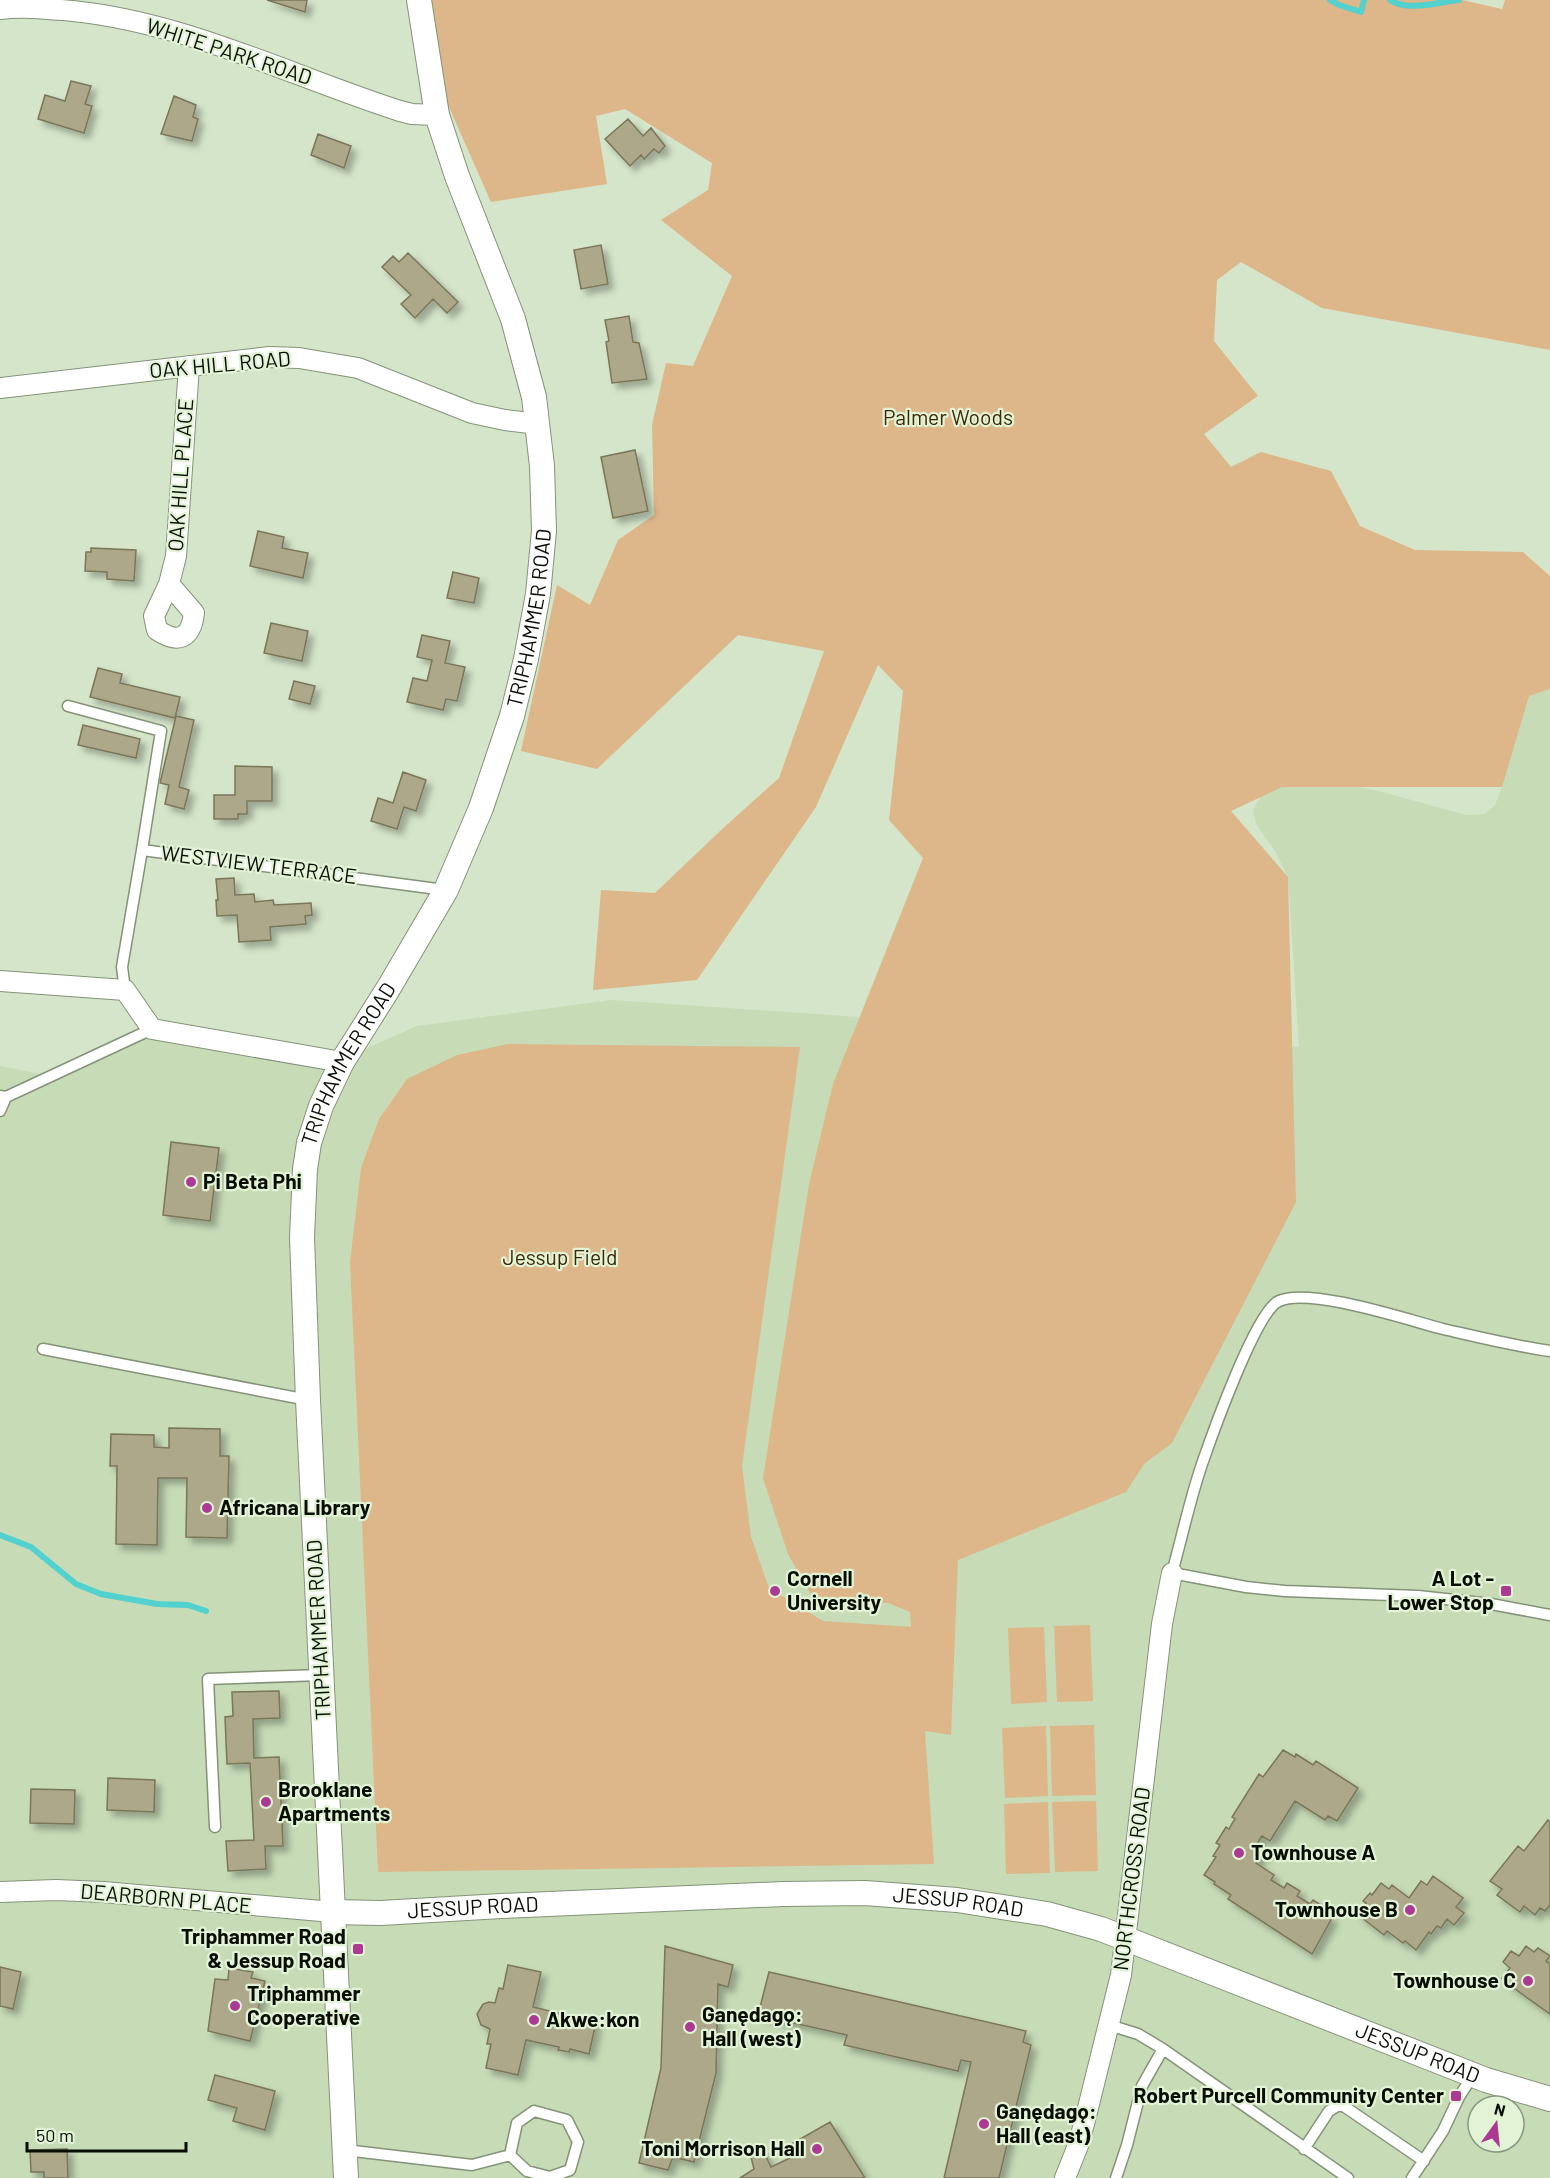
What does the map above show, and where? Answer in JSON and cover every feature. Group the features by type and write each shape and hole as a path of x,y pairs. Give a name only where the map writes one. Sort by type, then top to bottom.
{"street":[{"name":"TRIPHAMMER ROAD","path":"346,2178 308,1400 302,1237 304,1169 309,1143 321,1106 342,1062 446,890 481,808 513,716 538,594 544,531 542,466 534,397 513,319 457,176 437,115 419,0"},
{"name":"WHITE PARK ROAD","path":"10,6 92,13 148,24 243,52 406,113 437,115"},
{"name":"OAK HILL ROAD","path":"0,388 269,357 299,358 358,368 472,413 538,424"},
{"name":"OAK HILL PLACE","path":"169,584 176,556 189,366"},
{"path":"0,981 125,990 152,1029 342,1062"},
{"name":"NORTHCROSS ROAD","path":"1065,2178 1079,2143 1121,1975 1127,1940 1162,1624 1172,1574"},
{"name":"DEARBORN PLACE","path":"0,1892 56,1890 103,1892 333,1912"},
{"name":"JESSUP ROAD","path":"333,1912 381,1913 783,1894 865,1893 957,1900 1047,1914 1101,1929 1473,2075 1550,2099"}],"lane":[{"path":"68,706 161,731 142,850"},
{"name":"WESTVIEW TERRACE","path":"125,990 122,967 142,850 446,890"},
{"path":"0,1111 3,1097 152,1029"},
{"path":"1550,1351 1460,1333 1334,1301 1303,1296 1278,1301 1261,1321 1246,1350 1202,1464 1172,1574 1246,1587 1285,1591 1418,1596 1491,1604 1550,1615"},
{"path":"43,1349 308,1400"},
{"path":"215,1827 208,1679 321,1675"},
{"path":"1109,2025 1138,2034 1163,2049 1348,2178"},
{"path":"1116,2178 1128,2145 1142,2086 1163,2049"},
{"path":"1412,2178 1443,2131 1459,2097 1473,2075"},
{"path":"1304,2149 1329,2111 1339,2105 1424,2161"},
{"path":"534,2111 567,2120 578,2142 570,2170 550,2177 527,2171 510,2155 517,2123 534,2111"},
{"path":"345,2150 472,2165 510,2155"}],"shaded area":[{"name":"Cornell University","path":"1550,689 1550,2178 0,2178 0,1066 51,1076 155,1028 347,1057 417,1026 612,1000 1299,1047 1288,877 1275,851 1256,824 1253,810 1261,796 1282,787 1316,781 1375,790 1466,815 1485,814 1495,805 1502,787 1514,721 1529,696"}],"green space":[{"name":"Palmer Woods","path":"426,0 1462,0 1502,9 1505,0 1550,0 1550,350 1322,308 1241,262 1217,280 1214,341 1258,396 1204,434 1231,467 1261,452 1331,471 1360,526 1415,550 1523,552 1550,576 1550,689 1529,696 1502,787 1282,787 1231,811 1288,877 1296,1202 1172,1443 1144,1464 1126,1492 958,1560 951,1735 925,1731 934,1864 378,1872 350,1262 361,1168 379,1119 407,1079 457,1055 508,1044 800,1047 742,1466 751,1537 769,1588 823,1621 911,1627 910,1612 888,1603 813,1598 788,1554 763,1478 809,1184 833,1084 923,858 889,820 903,691 878,665 816,807 697,980 593,990 601,890 655,893 779,778 824,651 738,635 597,769 521,751 557,585 590,605 618,540 654,515 652,425 666,363 693,366 732,276 661,220 708,190 712,163 625,109 596,116 607,184 491,202 429,62"},
{"path":"1090,1625 1093,1701 1057,1702 1054,1626"},
{"path":"1044,1627 1047,1702 1011,1704 1008,1628"},
{"path":"1094,1725 1096,1795 1052,1796 1050,1726"},
{"path":"1046,1726 1048,1796 1005,1798 1002,1728"},
{"path":"1096,1801 1098,1871 1055,1872 1052,1802"},
{"path":"1048,1802 1050,1873 1006,1874 1004,1804"}],"building":[{"path":"267,0 307,0 305,12"},
{"path":"71,81 91,86 85,104 92,106 84,133 38,119 45,95 65,101"},
{"path":"174,96 196,105 193,117 198,119 192,141 161,134"},
{"path":"628,119 643,136 651,128 665,146 659,153 654,149 644,159 641,155 630,166 605,139"},
{"path":"318,134 351,146 344,168 311,155"},
{"path":"601,245 608,284 581,289 574,250"},
{"path":"408,253 458,302 447,313 433,299 415,318 401,304 411,295 382,267 393,256 399,262"},
{"path":"629,316 633,342 639,343 647,379 612,383 605,320"},
{"path":"635,450 648,511 613,518 601,457"},
{"path":"258,531 284,537 282,548 308,553 303,578 250,566"},
{"path":"91,548 136,550 134,581 107,579 107,572 85,571 86,552 91,552"},
{"path":"453,572 479,578 474,603 447,598"},
{"path":"271,623 308,631 302,661 264,653"},
{"path":"422,635 450,641 445,663 465,667 457,701 446,699 443,710 407,702 413,678 427,681 432,660 417,657"},
{"path":"98,668 122,674 120,683 180,697 175,718 90,697"},
{"path":"294,681 315,686 310,704 289,699"},
{"path":"176,716 194,720 179,787 189,790 184,809 165,804 169,785 160,783"},
{"path":"83,725 140,739 136,758 78,745"},
{"path":"235,766 272,767 272,801 247,801 247,814 238,814 238,819 214,819 214,795 235,795"},
{"path":"403,772 426,780 416,811 404,807 397,829 371,821 378,798 393,803"},
{"path":"234,878 235,895 254,894 255,902 273,900 274,905 311,903 312,915 305,916 306,924 270,927 271,940 239,942 237,915 217,916 216,879"},
{"name":"Pi Beta Phi","path":"171,1142 219,1148 210,1221 163,1215"},
{"name":"Africana Library","path":"169,1428 220,1429 220,1456 229,1456 227,1538 186,1537 187,1478 158,1478 157,1545 116,1544 117,1466 110,1466 111,1434 154,1435 154,1447 169,1448"},
{"name":"Brooklane Apartments","path":"279,1691 280,1718 253,1719 254,1758 279,1757 283,1846 265,1846 266,1869 228,1871 226,1841 254,1840 250,1763 227,1764 225,1717 233,1716 232,1692"},
{"name":"Townhouse A","path":"1283,1750 1295,1757 1296,1754 1313,1765 1316,1761 1358,1788 1337,1821 1328,1816 1325,1820 1295,1801 1270,1841 1262,1836 1256,1845 1264,1850 1256,1863 1274,1875 1271,1880 1284,1888 1287,1883 1300,1891 1297,1896 1310,1904 1313,1900 1326,1908 1323,1912 1332,1918 1312,1954 1228,1899 1231,1895 1204,1875 1216,1857 1213,1856 1220,1845 1216,1843 1226,1827 1229,1829 1235,1819 1232,1817 1259,1774 1263,1777"},
{"path":"108,1778 155,1780 154,1812 107,1810"},
{"path":"31,1789 75,1790 74,1824 30,1823"},
{"path":"1548,1820 1550,1822 1550,1905 1545,1911 1540,1908 1535,1915 1524,1906 1520,1912 1497,1895 1502,1889 1490,1881 1518,1846 1524,1851"},
{"name":"Townhouse B","path":"1433,1876 1463,1898 1456,1907 1464,1913 1454,1925 1447,1919 1441,1928 1437,1926 1431,1934 1429,1932 1416,1950 1387,1931 1384,1935 1357,1914 1366,1903 1363,1901 1370,1893 1372,1895 1381,1883 1389,1889 1392,1885 1409,1898 1421,1881 1427,1885"},
{"name":"Ganędagǫ: Hall (west)","path":"665,1946 733,1965 728,1987 718,1984 716,2073 694,2162 673,2157 668,2170 639,2163 661,2068"},
{"name":"Townhouse C","path":"1526,1946 1534,1952 1538,1948 1550,1956 1546,1961 1550,1964 1550,2014 1502,1978 1510,1968 1503,1962 1511,1951 1519,1956"},
{"name":"Akwe:kon","path":"508,1965 541,1972 533,2007 596,2022 589,2054 570,2049 569,2052 558,2050 559,2047 526,2040 518,2075 486,2068 491,2044 487,2044 490,2029 481,2025 477,2014 483,2004 495,2003 499,1988 503,1989"},
{"path":"0,1967 21,1972 13,2009 0,2006"},
{"name":"Triphammer Cooperative","path":"229,1968 253,1972 251,1978 265,1981 250,2041 208,2031 215,1979 228,1980"},
{"name":"Ganędagǫ: Hall (east)","path":"769,1972 1026,2031 1023,2042 1031,2045 999,2178 944,2178 971,2062 961,2060 958,2071 844,2045 847,2035 758,2015"},
{"path":"215,2075 275,2091 265,2130 233,2121 237,2108 208,2100"},
{"name":"Toni Morrison Hall","path":"830,2122 865,2178 740,2178 754,2169 750,2153 763,2150 771,2167 790,2158 786,2147"},
{"path":"67,2149 68,2178 44,2178 44,2172 31,2172 30,2150"}],"waterway":[{"path":"1330,0 1361,12 1364,0"},
{"path":"1390,0 1397,4 1414,6 1459,0"},
{"path":"0,1535 31,1547 76,1584 101,1594 157,1604 188,1605 206,1611"}],"place":[{"name":"Pi Beta Phi","path":"191,1182"},
{"name":"Africana Library","path":"207,1508"},
{"name":"Cornell University","path":"775,1591"},
{"name":"A Lot - Lower Stop","path":"1506,1591"},
{"name":"Brooklane Apartments","path":"266,1802"},
{"name":"Townhouse A","path":"1239,1853"},
{"name":"Townhouse B","path":"1410,1910"},
{"name":"Triphammer Road & Jessup Road","path":"358,1949"},
{"name":"Townhouse C","path":"1528,1981"},
{"name":"Triphammer Cooperative","path":"235,2006"},
{"name":"Akwe:kon","path":"534,2020"},
{"name":"Ganędagǫ: Hall (west)","path":"690,2027"},
{"name":"Robert Purcell Community Center","path":"1456,2096"},
{"name":"Ganędagǫ: Hall (east)","path":"984,2124"},
{"name":"Toni Morrison Hall","path":"817,2149"}],"park label":[{"name":"Jessup Field","path":"560,1258"}]}
